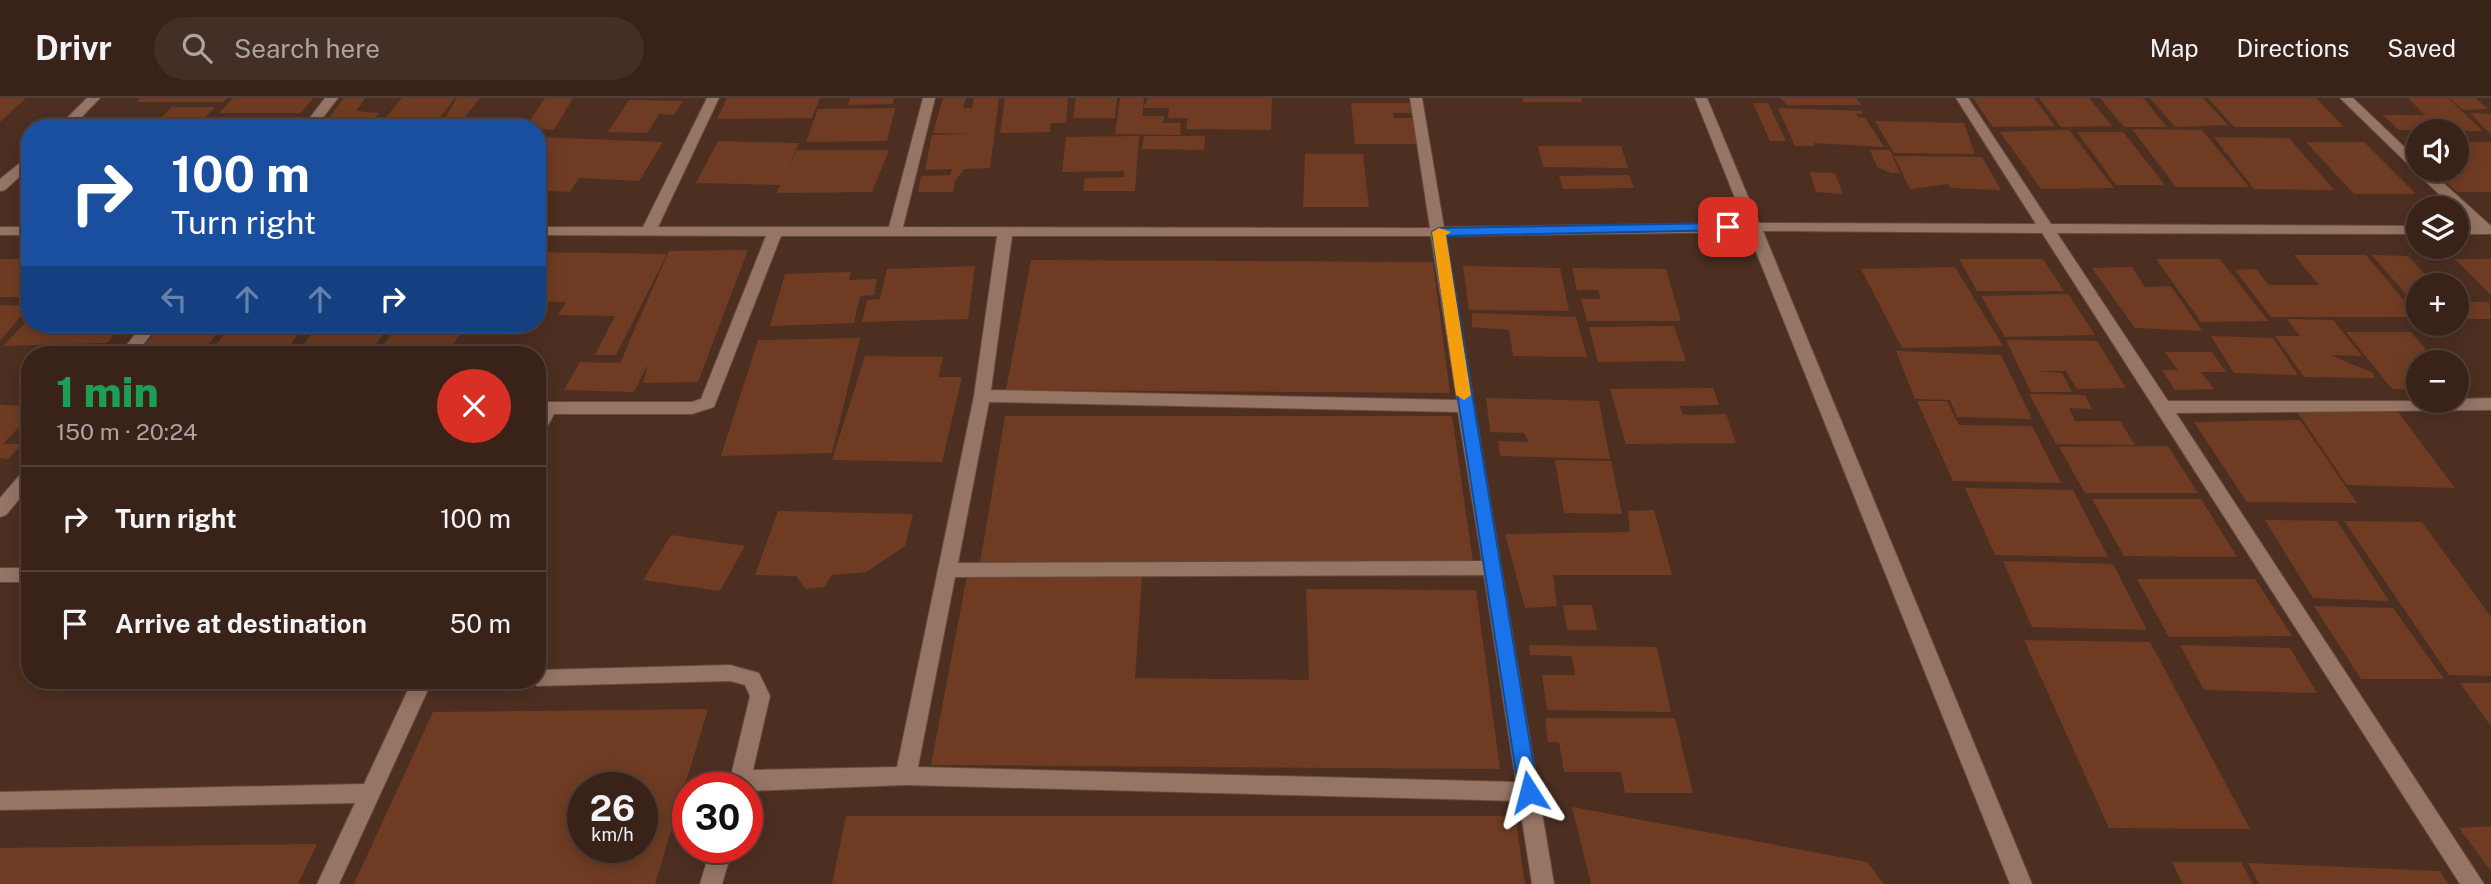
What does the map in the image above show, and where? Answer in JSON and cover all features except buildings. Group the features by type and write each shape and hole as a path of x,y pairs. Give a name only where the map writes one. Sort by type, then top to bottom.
{"street":[{"path":"72,119 94,98"},
{"path":"315,119 332,98"},
{"path":"648,232 713,98"},
{"path":"895,232 929,98"},
{"path":"1416,98 1543,884"},
{"path":"1701,98 2021,884"},
{"path":"1962,98 2473,884"},
{"path":"2346,98 2406,155"},
{"path":"0,187 21,167"},
{"path":"2435,182 2488,230"},
{"path":"546,232 1439,232 1754,227 2406,230"},
{"path":"2469,230 2488,230"},
{"path":"0,231 21,231"},
{"path":"546,409 692,408 708,403 775,232"},
{"path":"906,776 982,397 1005,232"},
{"path":"982,397 1465,406"},
{"path":"2164,407 2491,404"},
{"path":"0,510 21,485"},
{"path":"949,570 1493,568"},
{"path":"0,575 21,575"},
{"path":"546,678 730,673 752,679 760,696 742,772"},
{"path":"328,884 418,689"},
{"path":"763,783 906,776 1529,792"},
{"path":"0,801 370,793"},
{"path":"711,884 717,863"}],"slow traffic":[{"path":"1445,232 1439,232 1464,395"}],"route":[{"path":"1529,792 1439,232 1728,227"}]}
